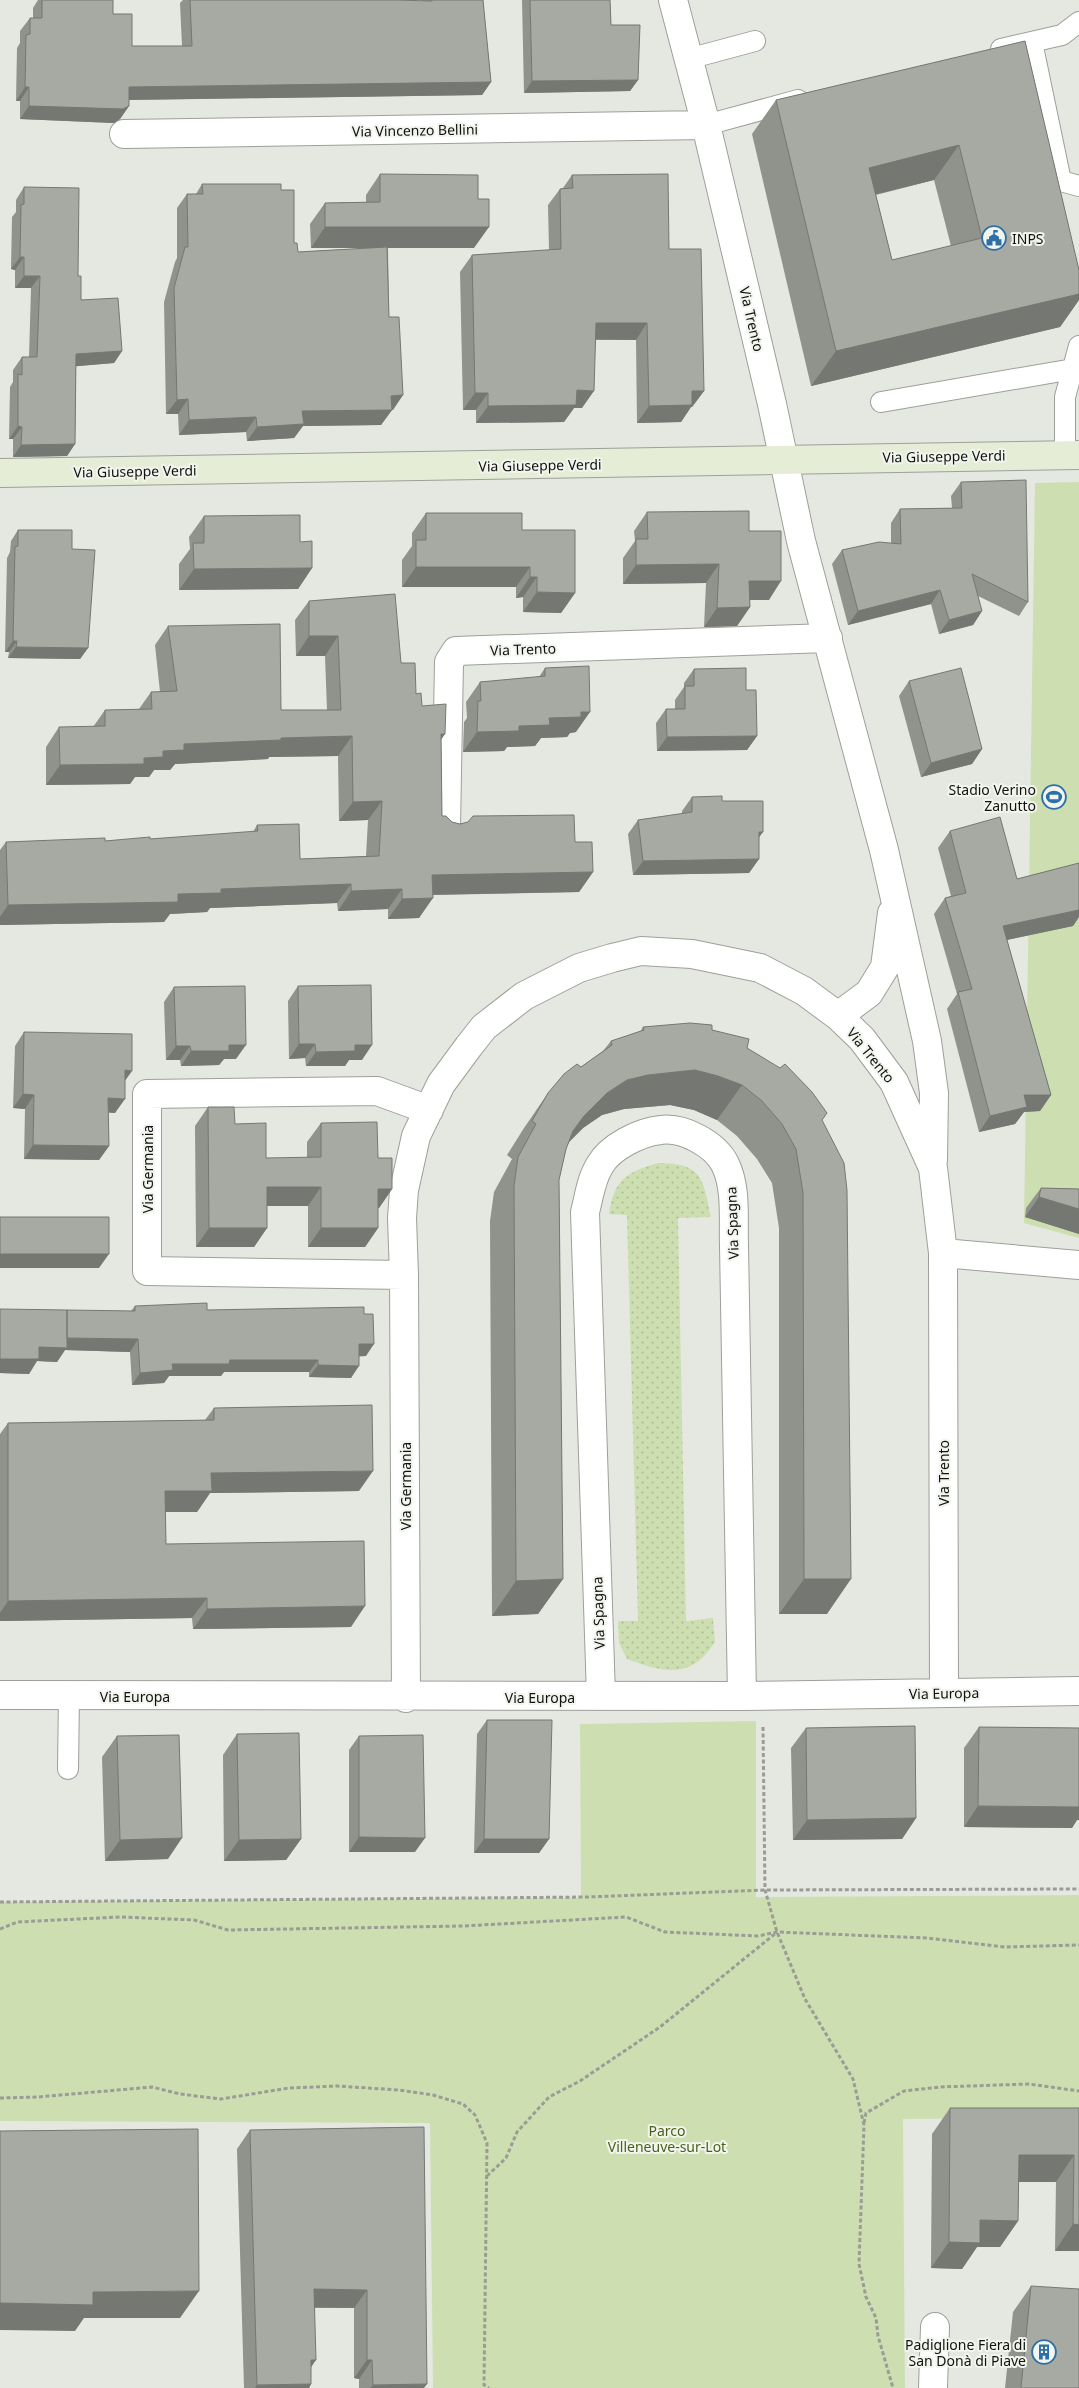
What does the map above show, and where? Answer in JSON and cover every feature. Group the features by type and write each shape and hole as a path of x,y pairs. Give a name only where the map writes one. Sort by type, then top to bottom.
{"street":[{"name":"Via Trento","path":"673,0 706,125 785,460 802,541 884,850 927,1041 934,1093 933,1168 943,1253 944,1692"},
{"name":"Via Vincenzo Bellini","path":"124,134 706,125"},
{"name":"Via Giuseppe Verdi","path":"0,473 1072,455"},
{"name":"Via Trento","path":"446,828 449,662 456,651 828,638"},
{"name":"Via Trento","path":"894,896 884,967 869,993 838,1016 862,1039 894,1082 933,1168"},
{"name":"Via Germania","path":"406,1698 404,1275 402,1218 404,1190 416,1136 441,1084 484,1027 524,996 552,980 579,968 641,951 692,954 760,968 804,991 838,1016"},
{"name":"Via Germania","path":"404,1275 147,1272 147,1094 377,1091 428,1110"},
{"name":"Via Spagna","path":"601,1696 585,1212 600,1164 626,1142 662,1129 695,1138 715,1149 730,1178 734,1246 742,1696"},
{"path":"943,1253 1079,1265"},
{"name":"Via Europa","path":"0,1695 406,1698 1079,1691"},
{"path":"933,2388 935,2327"}],"lane":[{"path":"984,54 1062,35 1079,22"},
{"path":"688,59 755,41"},
{"path":"1032,42 1061,181 1079,186"},
{"path":"706,125 812,96"},
{"path":"1072,455 1065,397 1079,346"},
{"path":"880,402 1073,370"},
{"path":"68,1770 69,1695"}],"path":[{"path":"762,1724 765,1890 777,1932 805,1999 853,2079 864,2125"},
{"path":"0,1902 588,1897 765,1890 1079,1889"},
{"path":"0,1929 17,1922 120,1918 194,1920 228,1930 236,1930 463,1926 626,1916 665,1932 758,1936 777,1932 926,1938 1005,1947 1079,1945"},
{"path":"486,2177 506,2158 517,2132 549,2097 580,2081 660,2026 777,1932"},
{"path":"894,2388 878,2336 876,2318 866,2297 858,2264 866,2113 904,2091 977,2085 1029,2084 1079,2091"},
{"path":"0,2098 38,2098 152,2087 180,2094 220,2099 289,2088 337,2086 433,2095 464,2104 475,2115 487,2143 484,2386 489,2388"}],"green space":[{"name":"Stadio Verino Zanutto","path":"1079,482 1079,1238 1024,1223 1035,483"},
{"path":"658,1163 684,1166 698,1176 703,1183 711,1217 678,1218 686,1621 713,1618 715,1642 696,1663 688,1667 670,1670 627,1659 619,1643 618,1621 638,1621 627,1215 609,1214 614,1193 623,1179 638,1170"},
{"name":"Parco Villeneuve-sur-Lot","path":"756,1721 756,1897 1079,1895 1079,2117 903,2119 905,2388 433,2388 430,2123 0,2121 0,1902 581,1898 580,1724"}],"building":[{"path":"42,0 113,0 113,14 132,14 132,46 192,46 190,0 483,0 491,82 129,87 129,106 123,109 29,106 29,87 25,87 26,35 30,34 30,18 42,18"},
{"path":"530,0 610,0 611,25 640,25 638,80 532,81"},
{"name":"INPS","path":"1025,41 1079,270 1079,294 836,351 776,100","holes":["959,145 982,238 892,260 869,168"]},
{"path":"380,174 478,175 478,199 489,199 489,227 325,227 325,203 380,202"},
{"path":"668,174 669,249 701,249 704,391 692,391 692,405 649,406 647,323 596,323 594,391 577,390 576,405 488,406 488,393 475,393 472,255 561,249 560,189 573,188 572,175"},
{"path":"202,184 281,184 281,190 294,190 294,243 297,243 298,252 387,247 389,317 399,317 403,395 391,396 392,410 302,411 304,424 257,427 256,417 189,420 188,399 177,400 174,288 185,247 188,247 187,194 203,194"},
{"path":"24,187 79,188 78,276 81,276 81,300 118,298 122,351 76,354 75,444 21,445 22,427 18,426 18,374 22,375 22,357 37,357 40,276 24,276 24,257 20,257 21,205 24,204"},
{"path":"1026,480 1028,602 972,574 982,611 949,620 940,590 858,611 842,550 879,542 901,544 900,509 962,508 961,482"},
{"path":"749,511 749,531 781,531 781,581 749,581 750,607 717,608 719,564 636,565 636,539 648,539 647,512"},
{"path":"426,513 522,513 522,530 575,530 575,593 537,592 537,577 530,577 530,567 416,567 416,540 426,540"},
{"path":"300,515 300,542 312,541 312,568 194,569 193,543 204,543 204,516"},
{"path":"18,530 72,530 72,549 95,550 88,648 16,647 17,641 13,641 15,547 18,546"},
{"path":"395,594 401,663 415,663 416,694 421,693 422,706 446,704 445,734 441,734 442,816 446,816 452,822 460,824 468,822 473,816 574,815 575,842 592,842 593,872 432,875 433,898 402,899 402,889 351,891 351,884 221,889 221,893 178,894 178,902 8,905 6,842 105,838 105,841 150,837 150,839 258,831 257,825 299,824 300,859 379,856 382,801 353,802 352,736 184,744 184,750 163,751 163,757 144,758 144,764 60,765 59,727 105,726 105,710 152,709 151,692 177,691 168,626 280,624 281,710 341,710 338,636 309,636 309,601"},
{"path":"589,666 590,712 581,712 581,717 549,718 550,725 519,726 519,731 477,732 478,701 481,701 480,682 545,676 545,668"},
{"path":"746,668 746,690 756,690 757,736 667,737 666,709 685,709 685,686 694,686 694,669"},
{"path":"961,668 982,749 931,763 909,681"},
{"path":"722,796 722,801 763,801 763,832 759,832 759,859 643,861 638,820 692,812 692,797"},
{"path":"1000,817 1017,879 1079,863 1079,910 1003,926 1051,1095 1024,1095 1027,1107 990,1116 958,992 972,989 945,898 966,893 950,831"},
{"path":"371,985 372,1045 355,1045 355,1051 316,1052 315,1044 299,1044 298,986"},
{"path":"245,986 246,1045 229,1045 229,1051 191,1051 190,1046 176,1046 174,987"},
{"path":"690,1023 712,1025 712,1030 749,1039 747,1048 780,1068 785,1064 812,1092 827,1113 822,1120 844,1163 847,1190 851,1579 804,1579 803,1193 796,1149 782,1124 762,1101 742,1085 695,1070 648,1075 627,1080 607,1093 584,1116 573,1131 566,1149 559,1180 563,1579 516,1581 514,1186 518,1157 536,1124 532,1121 548,1093 564,1074 577,1064 581,1067 612,1045 611,1041 644,1030 643,1027"},
{"path":"24,1032 132,1034 132,1071 125,1070 125,1099 108,1098 109,1146 33,1145 34,1095 23,1094"},
{"path":"208,1107 234,1107 235,1124 266,1123 266,1158 321,1157 321,1123 377,1122 378,1158 392,1158 392,1189 378,1189 378,1228 321,1228 321,1187 267,1187 267,1228 209,1228"},
{"path":"1041,1188 1079,1189 1079,1209 1039,1197"},
{"path":"0,1217 109,1217 109,1254 0,1254"},
{"path":"207,1303 207,1310 364,1307 364,1314 373,1314 374,1344 359,1344 359,1366 318,1365 318,1360 230,1360 229,1364 172,1364 173,1370 140,1373 138,1339 67,1338 67,1310 135,1311 135,1306"},
{"path":"0,1309 67,1310 67,1348 39,1347 39,1359 0,1359"},
{"path":"372,1405 373,1471 211,1473 212,1491 165,1491 166,1544 364,1541 365,1606 207,1609 207,1598 8,1601 8,1423 214,1420 214,1408"},
{"path":"487,1720 552,1720 549,1839 484,1839"},
{"path":"915,1726 916,1818 807,1820 806,1728"},
{"path":"979,1727 1079,1728 1079,1807 978,1806"},
{"path":"299,1733 301,1839 239,1840 237,1734"},
{"path":"179,1735 182,1838 120,1840 117,1736"},
{"path":"423,1735 425,1838 359,1837 359,1736"},
{"path":"950,2108 1079,2108 1079,2225 1073,2224 1074,2155 1019,2155 1018,2221 980,2220 980,2243 949,2242"},
{"path":"424,2127 427,2384 373,2385 372,2360 367,2360 367,2290 314,2289 316,2360 311,2360 311,2384 257,2385 250,2130"},
{"path":"198,2129 199,2291 93,2292 93,2305 0,2303 0,2131"},
{"name":"Padiglione Fiera di San Donà di Piave","path":"1031,2286 1079,2289 1079,2388 1021,2388"}],"place":[{"name":"INPS","path":"994,238"},
{"name":"Stadio Verino Zanutto","path":"1054,797"},
{"name":"Padiglione Fiera di San Donà di Piave","path":"1044,2352"}]}
